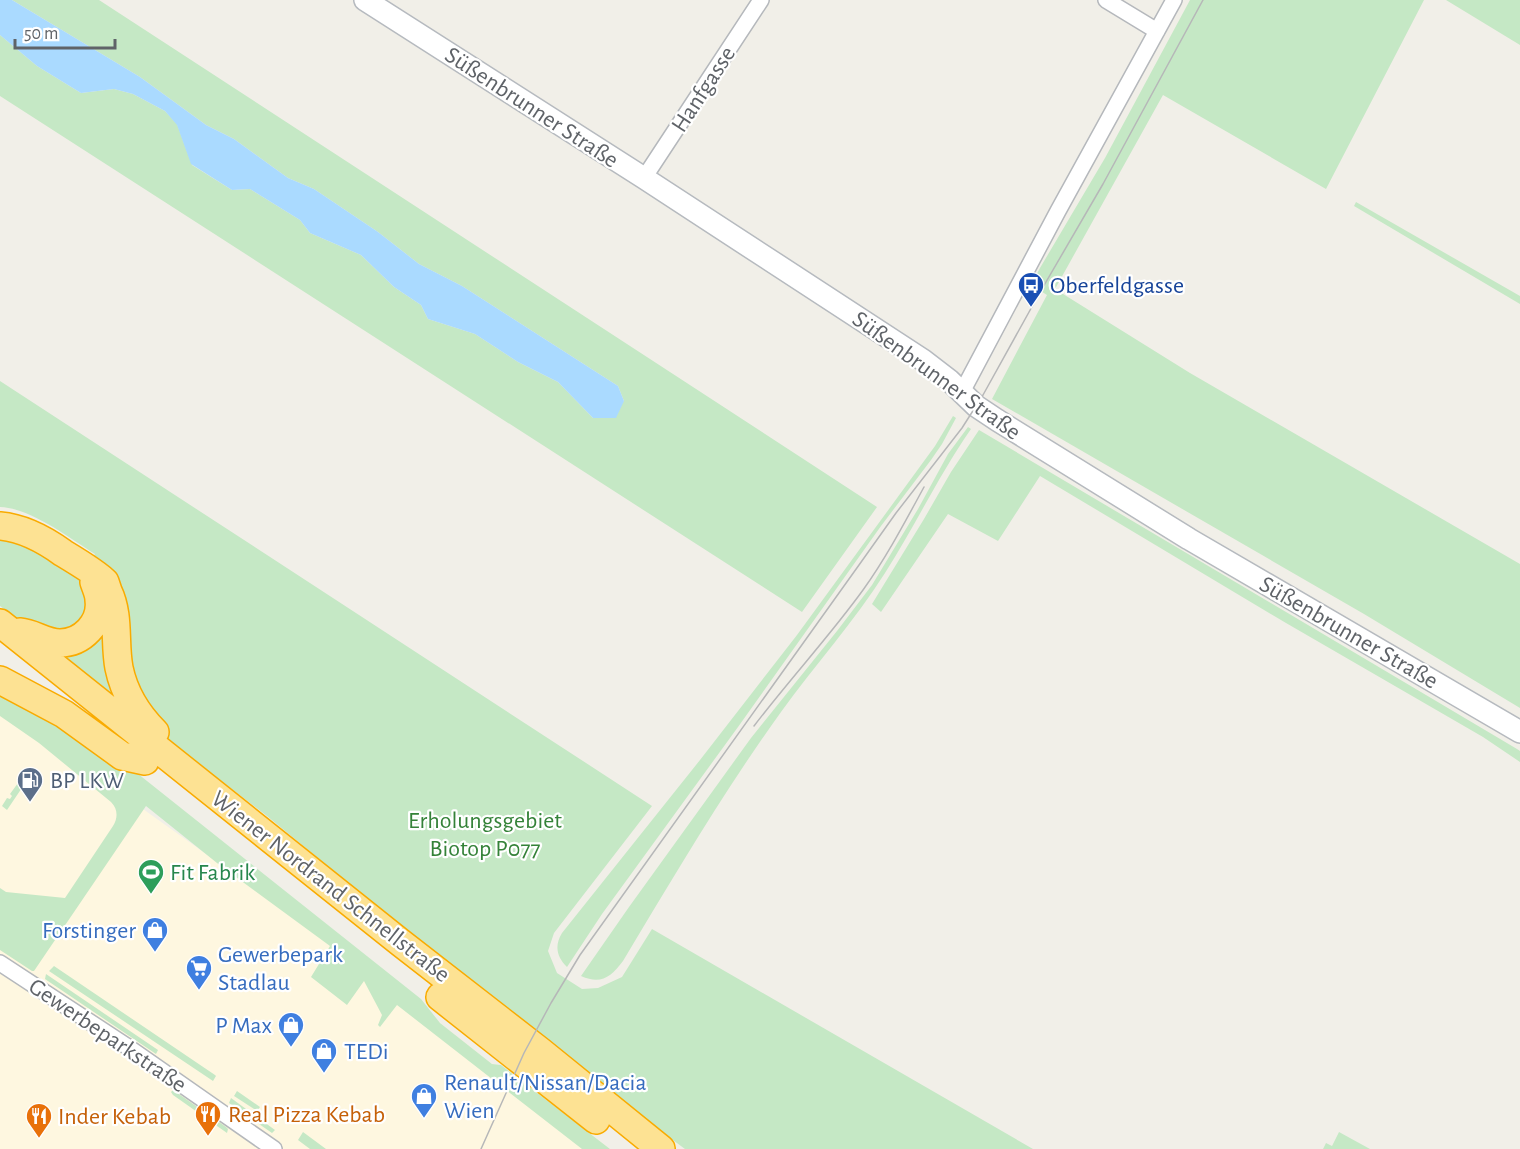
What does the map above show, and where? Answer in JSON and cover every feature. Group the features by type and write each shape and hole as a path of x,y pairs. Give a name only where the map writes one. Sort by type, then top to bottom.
{"highway":[{"path":"0,526 15,528 54,547 104,582 112,599 117,620 119,667 125,687 139,714 160,737 155,758 122,756 64,714 0,680"},
{"path":"3,633 30,633 43,640 60,643 76,641 89,632 97,618 100,602 89,570"},
{"name":"Wiener Nordrand Schnellstraße","path":"3,633 632,1149"},
{"name":"Wiener Nordrand Schnellstraße","path":"155,758 401,943 661,1149"}],"street":[{"name":"Süßenbrunner Straße","path":"365,0 923,360 976,406 997,420 1170,527 1520,732"},
{"name":"Hanfgasse","path":"644,178 761,0"},
{"path":"1106,0 1157,31"},
{"path":"962,392 1173,0"},
{"name":"Gewerbeparkstraße","path":"0,963 125,1045 274,1149"}],"shaded area":[{"name":"Gewerbepark Stadlau","path":"0,715 143,809 434,1017 492,1064 501,1065 610,1149 0,1149"}],"green space":[{"path":"12,0 99,0 877,507 802,612 0,96 0,35 37,66 81,93 114,89 133,94 165,111 177,124 192,165 232,190 250,189 300,220 310,233 361,255 394,287 421,305 428,319 475,334 518,362 558,382 593,418 624,401 618,386 462,286 419,264 378,232 314,189 288,178 234,139 206,125 140,77"},
{"path":"1190,0 1424,0 1326,189 1163,95 1055,289 1190,373 1520,564 1520,708 1364,614 992,399 1047,295 1031,285 1105,158"},
{"path":"1446,0 1520,0 1520,45"},
{"path":"1356,202 1520,296 1520,304 1354,206"},
{"name":"Erholungsgebiet Biotop P077","path":"0,381 652,806 554,933 548,951 557,973 582,989 598,988 622,977 652,929 1033,1149 685,1149 564,1059 267,816 159,731 140,707 90,561 95,554 37,518 0,507"},
{"path":"953,416 956,418 931,460 602,914 567,967 558,951 558,942 562,933 797,635 935,446"},
{"path":"968,427 971,429 948,464 885,573 739,772 623,961 605,978 594,980 581,976 751,738 872,585 948,454"},
{"path":"979,430 1517,749 1520,751 1520,762 1483,737 1040,476 998,541 948,514 881,612 872,604 951,472"},
{"path":"0,535 5,535 79,573 93,597 78,632 29,627 0,606"},
{"path":"101,624 125,709 56,655"},
{"path":"0,686 103,746 421,999 440,1023 492,1064 501,1065 610,1149 582,1149 397,1005 380,1027 378,1025 382,1015 364,981 347,1005 311,977 330,946 217,863 146,806 34,971 0,950 0,888 6,892 65,898 113,826 116,814 111,802 39,743 0,716"},
{"path":"30,768 34,770 7,810 2,806 7,798 10,799 12,796 10,794"},
{"path":"54,966 215,1075 213,1081 49,971"},
{"path":"46,974 158,1050 156,1054 45,979"},
{"path":"173,1090 226,1127 227,1133 173,1095 171,1092"},
{"path":"237,1091 260,1107 257,1111 234,1096"},
{"path":"231,1098 275,1130 272,1133 229,1103"},
{"path":"303,1132 326,1149 310,1149 298,1140"},
{"path":"1339,1132 1370,1149 1323,1149 1326,1143 1332,1146"}],"water":[{"path":"0,0 12,0 140,77 206,125 234,139 288,178 314,189 378,232 419,264 462,286 618,386 624,401 616,418 593,418 558,382 518,362 475,334 428,319 421,305 394,287 361,255 310,233 300,220 250,189 232,190 191,164 177,125 165,111 133,94 114,89 81,93 37,66 0,35"}],"tram line":[{"path":"481,1149 524,1053 580,955 896,513 962,428 983,395 1103,184 1203,0"},
{"path":"754,726 863,590 924,487"}],"place":[{"name":"Oberfeldgasse","path":"1031,308"},
{"name":"BP LKW","path":"30,803"},
{"name":"Fit Fabrik","path":"151,895"},
{"name":"Forstinger","path":"155,953"},
{"name":"Gewerbepark Stadlau","path":"199,991"},
{"name":"P Max","path":"291,1048"},
{"name":"TEDi","path":"324,1074"},
{"name":"Renault/Nissan/Dacia Wien","path":"424,1119"},
{"name":"Real Pizza Kebab","path":"208,1137"},
{"name":"Inder Kebab","path":"39,1139"}]}
